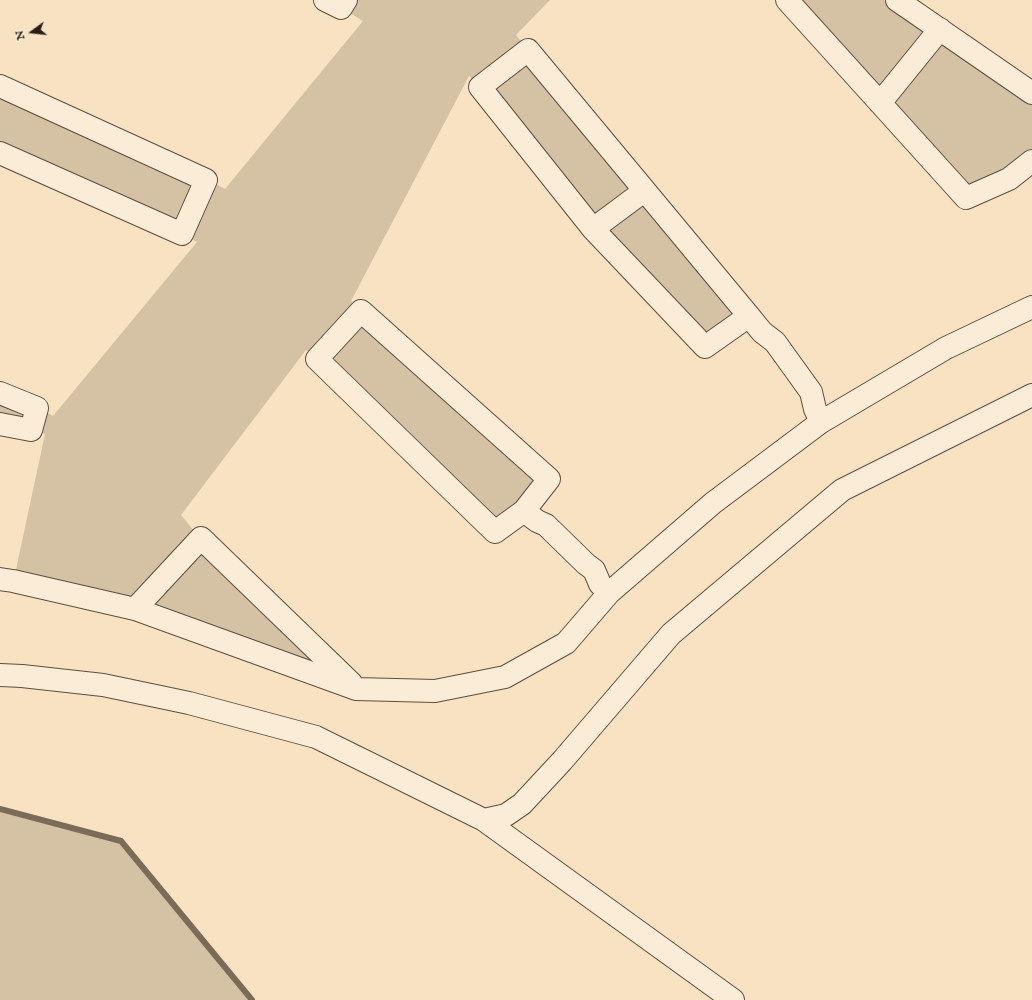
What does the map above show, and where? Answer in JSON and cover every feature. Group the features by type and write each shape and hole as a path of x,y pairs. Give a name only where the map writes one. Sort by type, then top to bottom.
{"street":[{"path":"325,0 341,8 346,0"},
{"path":"787,0 966,198 1009,179 1032,161"},
{"path":"897,0 1032,93"},
{"path":"880,103 940,29"},
{"path":"756,324 705,347 593,229 480,87 528,50 756,324 764,347 779,372 802,404 818,416"},
{"path":"0,86 206,180 182,234 0,153"},
{"path":"593,229 644,191"},
{"path":"0,579 135,609 356,689 435,691 505,677 566,642 605,588 713,503 818,416 946,348 1032,307"},
{"path":"361,311 549,479 530,516 495,532 317,359 361,311"},
{"path":"0,393 37,408 31,430 0,424"},
{"path":"484,820 506,815 522,804 562,761 671,634 842,490 1032,395"},
{"path":"530,516 546,525 594,570 605,588"},
{"path":"135,609 201,538 356,689"},
{"path":"0,676 22,676 103,685 189,703 316,738 484,820 733,1000"}],"shaded area":[{"path":"351,0 550,0 516,35 526,47 478,85 469,76 351,301 359,308 314,355 306,350 181,515 199,537 135,602 15,574 45,434 33,430 40,409 53,416 197,242 187,237 213,182 225,189 363,21 345,10"},
{"path":"796,0 884,0 929,29 877,90"},
{"path":"941,37 1032,99 1032,151 1004,172 969,188 890,101"},
{"path":"526,56 638,187 594,223 486,89"},
{"path":"0,93 197,183 178,227 0,145"},
{"path":"644,200 740,317 706,341 601,230"},
{"path":"362,323 539,480 496,525 328,357"},
{"path":"0,398 32,410 27,425 0,419"},
{"path":"201,551 340,678 149,606"},
{"path":"0,809 121,841 252,1000 0,1000"}],"waterway":[{"path":"0,809 121,841 252,1000"}]}
